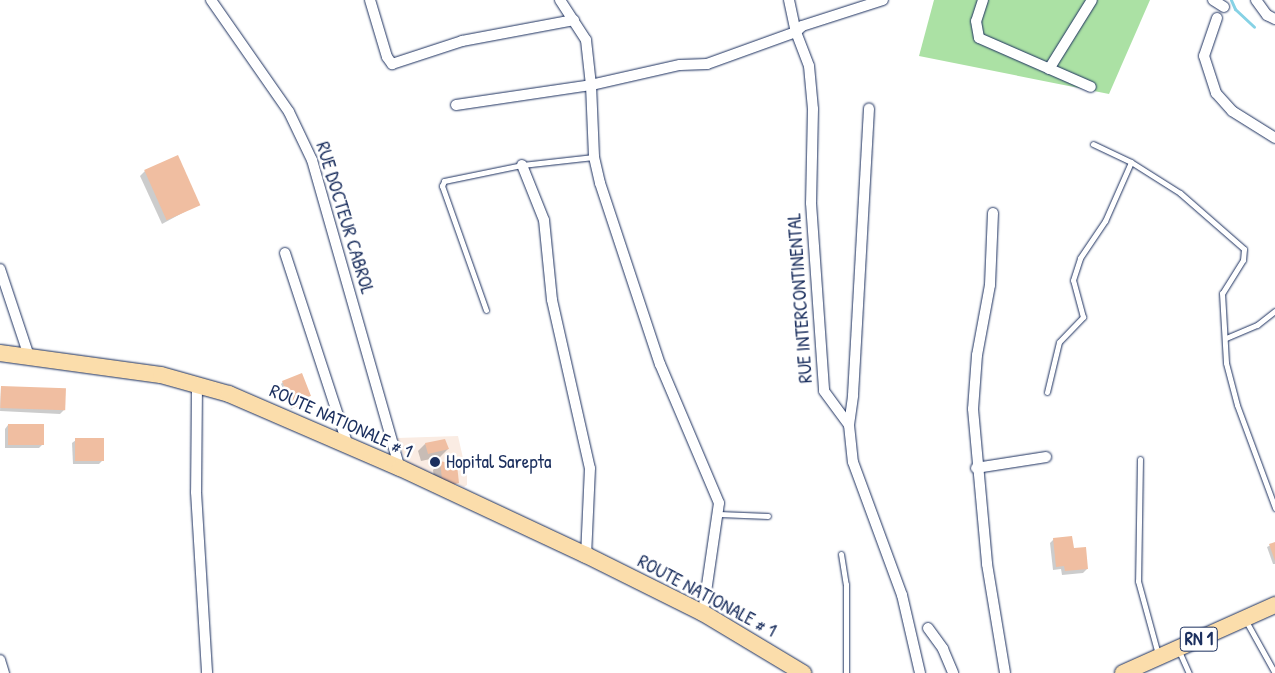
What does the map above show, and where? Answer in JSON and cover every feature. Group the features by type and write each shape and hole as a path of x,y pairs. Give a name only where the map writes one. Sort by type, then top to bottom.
{"main road":[{"name":"ROUTE NATIONALE # 1","path":"0,353 161,375 228,394 400,468 586,555 703,613 804,673"},
{"name":"RN 1","path":"1123,673 1275,604"}],"street":[{"name":"RUE DOCTEUR CABROL","path":"211,0 289,112 312,160 400,468"},
{"path":"370,0 387,57 392,64 462,41 574,20"},
{"path":"560,0 586,40 592,85 594,157 660,364 712,481 719,514 703,613"},
{"name":"RUE INTERCONTINENTAL","path":"789,0 809,66 813,109 811,203 824,391 849,425"},
{"path":"456,105 592,85 680,65 707,64 883,0"},
{"path":"983,0 976,21 975,32 979,38 1091,87"},
{"path":"1049,68 1092,0"},
{"path":"1213,0 1224,6"},
{"path":"1256,0 1267,15 1275,19"},
{"path":"1218,18 1204,56 1216,93 1232,111 1275,138"},
{"path":"869,108 854,395 849,425 853,462 902,596 920,673"},
{"path":"522,166 544,220 552,300 590,468 586,555"},
{"path":"993,213 990,285 977,355 973,409 976,468 1004,673"},
{"path":"285,253 348,446"},
{"path":"0,269 29,356"},
{"path":"197,385 196,492 207,673"},
{"path":"976,468 1046,457"},
{"path":"928,628 943,649 953,673"},
{"path":"0,660 4,673"}],"lane":[{"path":"1093,144 1131,162 1180,193 1244,249 1243,260 1222,293 1226,363 1237,404 1275,508"},
{"path":"486,310 442,186 448,179 522,166 594,157"},
{"path":"1047,392 1058,342 1083,317 1073,280 1080,258 1105,221 1131,162"},
{"path":"1226,338 1257,325 1275,311"},
{"path":"1140,459 1138,581 1159,657"},
{"path":"719,514 768,516"},
{"path":"841,554 846,584 846,673"},
{"path":"1245,618 1275,673"},
{"path":"1177,648 1189,673"}],"shaded area":[{"name":"Hopital Sarepta","path":"458,436 467,476 467,485 464,487 408,467 397,438"}],"green space":[{"path":"934,0 1150,0 1109,94 919,56"}],"building":[{"path":"178,155 200,205 167,220 144,170"},
{"path":"302,373 311,396 306,397 308,402 293,408 282,381"},
{"path":"1,386 66,388 65,410 0,408"},
{"path":"8,424 44,424 44,445 8,445"},
{"path":"75,438 104,438 104,461 75,461"},
{"path":"445,439 449,449 428,454 425,443"},
{"path":"440,461 457,465 459,483 451,485 442,479"},
{"path":"1072,536 1074,548 1086,547 1088,569 1065,571 1064,566 1056,567 1053,538"},
{"path":"1275,542 1275,561 1269,544"}],"waterway":[{"path":"1231,0 1235,9 1254,27"}],"place":[{"name":"Hopital Sarepta","path":"435,462"}]}
